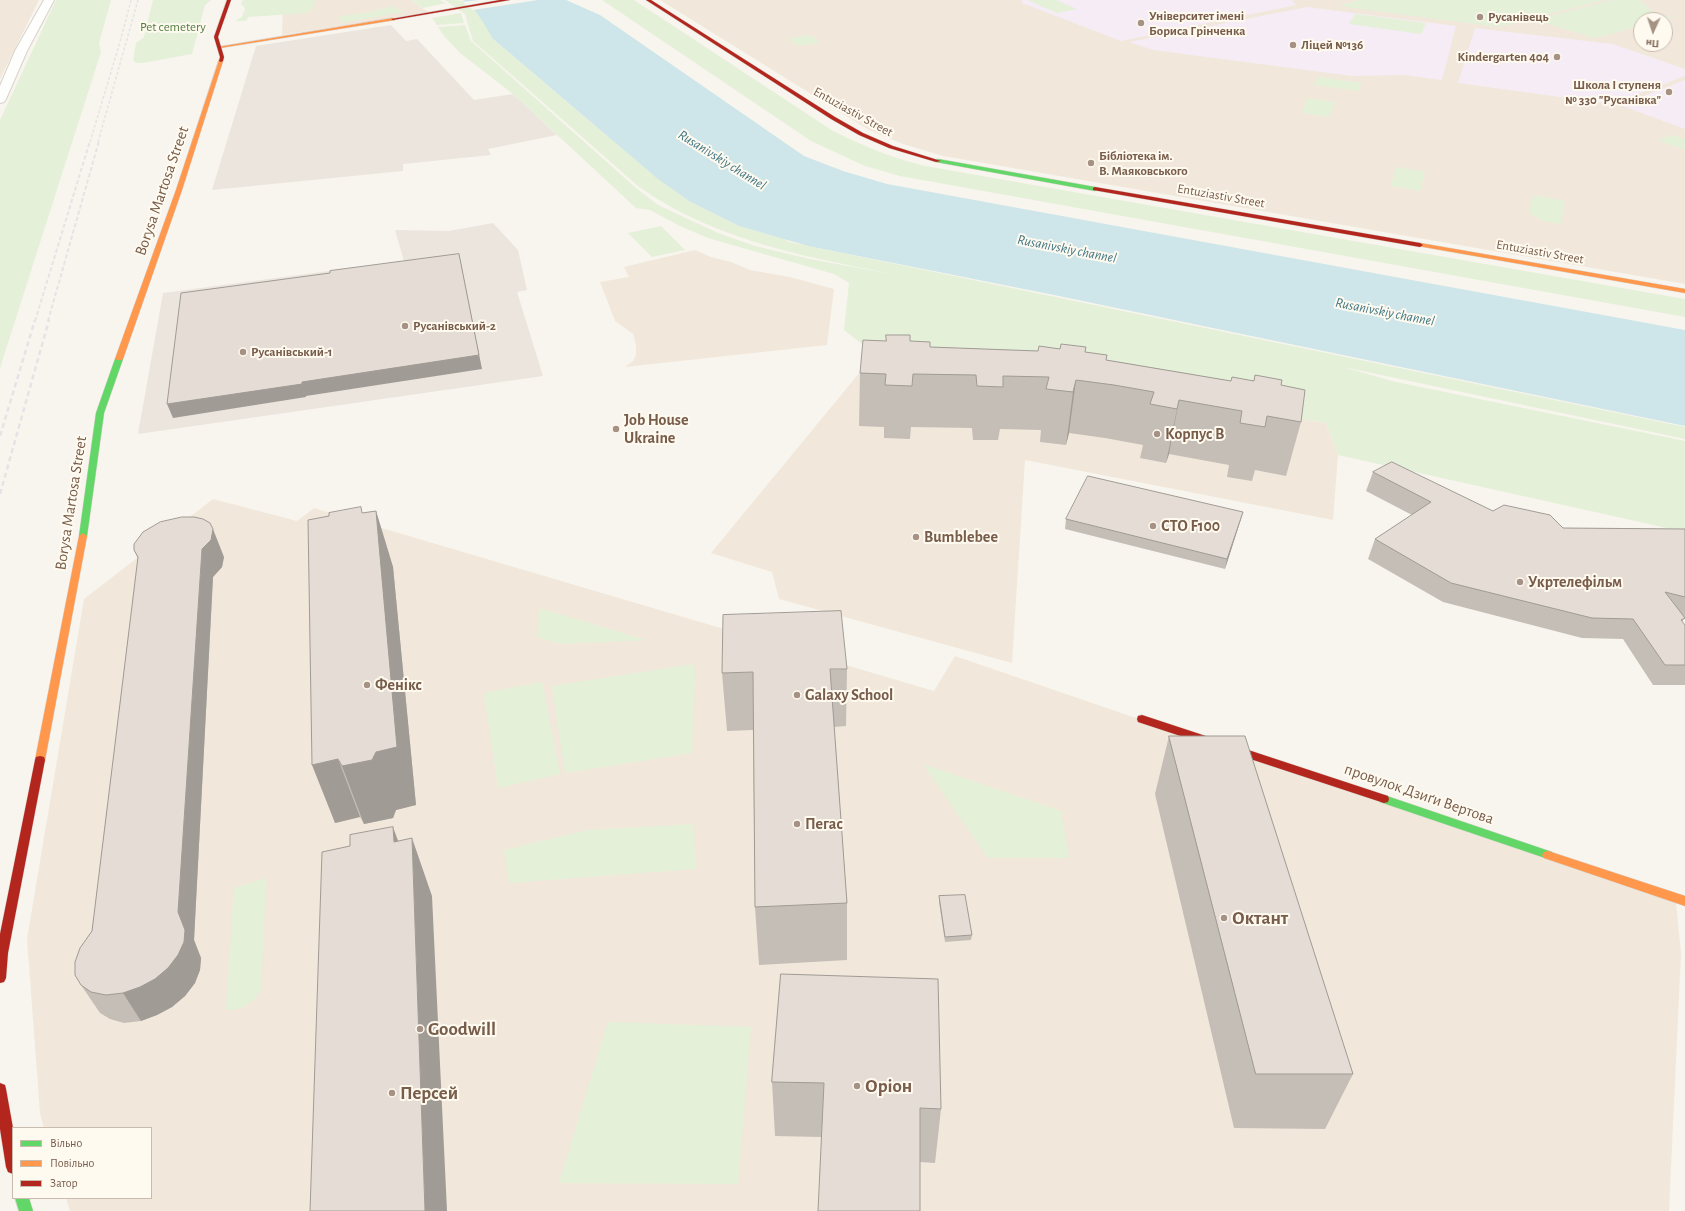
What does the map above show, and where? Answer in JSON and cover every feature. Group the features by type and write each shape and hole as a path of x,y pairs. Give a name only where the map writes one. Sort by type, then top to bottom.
{"street":[{"path":"0,99 21,51 49,0"},
{"name":"Borysa Martosa Street","path":"0,978 2,954 80,554 95,457 100,412 182,183 222,56 216,36 229,0"},
{"path":"220,47 508,0"},
{"name":"Entuziastiv Street","path":"648,0 861,134 910,154 949,163 1685,291"},
{"name":"провулок Дзиґи Вертова","path":"1142,719 1294,768 1685,900"},
{"path":"0,1089 12,1161"},
{"path":"22,1199 26,1211"}],"shaded area":[{"path":"0,0 39,0 0,79"},
{"path":"283,0 411,0 428,12 282,35"},
{"path":"660,0 1685,0 1685,284 943,156 903,144 869,130"},
{"name":"Університет імені Бориса Грінченка","path":"1022,0 1292,0 1296,5 1121,41 1022,3"},
{"name":"Ліцей №136","path":"1307,7 1456,26 1442,80 1403,75 1352,76 1153,50 1129,42"},
{"path":"391,25 406,41 417,39 474,100 513,94 557,135 488,149 491,155 403,164 403,171 212,190 256,46"},
{"name":"Kindergarten 404","path":"1475,28 1613,44 1685,69 1685,76 1611,104 1458,83"},
{"name":"Школа І ступеня № 330 \"Русанівка\"","path":"1685,80 1685,129 1620,105"},
{"path":"493,223 518,250 527,290 517,292 543,376 138,434 163,293 404,261 395,230 449,231"},
{"path":"695,250 750,270 790,277 834,289 827,345 625,367 633,361 636,355 636,345 633,334 615,321 600,282 629,277 624,267"},
{"path":"865,366 1007,367 1326,423 1338,455 1333,520 1025,460 1012,663 779,599 772,572 711,553"},
{"path":"213,499 297,521 314,508 934,691 955,656 1676,903 1681,953 1669,1211 70,1211 66,1199 152,1199 152,1127 44,1127 40,1113 27,939 84,599"}],"green space":[{"path":"56,0 111,0 99,43 101,52 0,368 0,120"},
{"name":"Pet cemetery","path":"153,0 211,0 205,5 192,54 143,63 136,63 133,60 136,43 144,37"},
{"path":"243,0 316,0 312,9 307,13 248,17 246,21 235,21 242,17 245,8 241,4"},
{"path":"411,0 440,0 446,3 423,8"},
{"path":"445,0 464,1 474,8 482,18 495,41 656,177 686,199 739,226 784,239 789,242 1685,427 1685,439 1343,367 1396,382 1685,441 1685,532 1338,455 1326,423 1007,367 885,362 844,330 849,283 834,274 708,238 680,226 650,210 636,208 513,94 460,53 444,36 438,27 465,25 471,41 636,188 658,205 718,233 755,246 810,259 908,277 837,263 767,246 700,222 668,205 638,186 473,41 465,14"},
{"path":"602,0 634,0 833,131 855,142 913,163 1685,299 1685,317 900,176 865,166 811,141"},
{"path":"1027,0 1056,0 1077,9 1057,13"},
{"name":"Русанівець","path":"1360,0 1605,0 1498,27 1340,5"},
{"path":"1613,0 1640,0 1651,11 1654,12 1633,12 1633,28 1594,38 1535,20"},
{"path":"392,6 404,12 341,23 339,16 367,13"},
{"path":"461,13 464,23 437,25 432,18"},
{"path":"1355,14 1426,23 1421,34 1349,24"},
{"path":"809,35 821,42 799,46 787,39"},
{"path":"1318,77 1362,83 1358,91 1314,85"},
{"path":"1308,98 1335,102 1329,117 1302,113"},
{"path":"1673,135 1685,139 1685,150 1657,140"},
{"path":"1396,167 1425,172 1420,191 1391,186"},
{"path":"1533,195 1565,201 1561,224 1543,221 1529,213"},
{"path":"661,226 685,250 652,257 628,233"},
{"path":"539,608 646,640 560,644 538,637"},
{"path":"694,664 695,676 692,753 565,773 552,686"},
{"path":"542,682 560,774 498,788 484,693"},
{"path":"923,764 1061,811 1069,858 988,858"},
{"path":"694,824 695,869 509,883 504,850 587,830"},
{"path":"266,878 261,991 254,1000 246,1006 226,1010 234,888"},
{"path":"608,1022 751,1027 738,1184 559,1183"}],"water":[{"name":"Rusanivskiy channel","path":"463,0 566,0 600,15 804,156 843,171 887,184 1685,330 1685,426 1054,295 808,246 739,226 689,201 658,179 493,39 477,13"}],"pier":[{"path":"479,0 538,0 473,10 463,2"}],"building":[{"path":"459,254 479,355 167,404 181,293"},
{"path":"886,335 910,335 910,341 930,342 930,347 1038,351 1039,346 1060,349 1061,344 1086,347 1085,352 1107,355 1106,360 1231,381 1232,377 1254,381 1255,375 1282,380 1281,385 1305,390 1301,422 1267,416 1265,427 1240,423 1242,411 1179,400 1177,409 1150,404 1154,392 1076,380 1073,392 1046,389 1049,377 1003,376 1003,387 977,386 976,375 913,374 912,386 885,385 886,374 860,373 863,340 886,341"},
{"name":"Укртелефільм","path":"1392,462 1493,511 1504,505 1550,515 1563,528 1685,529 1685,597 1665,592 1685,618 1681,620 1685,625 1685,665 1665,665 1633,619 1592,618 1451,583 1375,539 1431,502 1373,472"},
{"name":"СТО F100","path":"1088,476 1243,512 1227,559 1066,519"},
{"path":"361,507 362,513 376,511 397,747 376,752 372,760 342,766 338,759 312,765 308,520 329,516 329,513"},
{"path":"182,517 203,519 210,523 213,529 211,540 202,549 178,912 185,930 184,942 178,955 168,968 155,979 140,987 123,993 106,995 91,992 81,985 75,975 75,962 80,948 92,931 138,557 134,550 134,544 143,532 160,522"},
{"name":"Пегас","path":"841,611 847,669 830,669 847,903 755,907 753,672 722,673 723,615"},
{"path":"1169,736 1245,736 1353,1074 1256,1074"},
{"name":"Персей","path":"393,827 394,842 412,838 425,1211 310,1211 322,852 350,846 350,835"},
{"path":"965,895 972,935 945,937 939,896"},
{"name":"Оріон","path":"781,974 938,979 941,1109 920,1108 920,1211 818,1211 824,1083 772,1082"}],"railway":[{"path":"90,142 131,0"},
{"path":"98,142 138,0"},
{"path":"35,321 90,141"},
{"path":"48,321 99,141"},
{"path":"0,436 35,320"},
{"path":"0,494 49,320"}],"traffic: fast":[{"path":"938,161 1095,189"},
{"path":"83,536 100,413 119,359"},
{"path":"1384,799 1548,855"},
{"path":"22,1199 26,1211"}],"traffic: slow":[{"path":"220,47 393,19"},
{"path":"119,359 179,190 221,61"},
{"path":"1420,245 1685,291"},
{"path":"40,760 83,536"},
{"path":"1548,855 1685,901"}],"traffic: jam":[{"path":"221,61 222,57 216,37 229,0"},
{"path":"393,19 508,0"},
{"path":"648,0 833,118 861,134 891,147 938,161"},
{"path":"1095,189 1420,245"},
{"path":"1142,719 1384,799"},
{"path":"0,978 2,953 40,760"},
{"path":"0,1089 12,1161"}],"place":[{"name":"Русанівець","path":"1480,17"},
{"name":"Університет імені Бориса Грінченка","path":"1141,23"},
{"name":"Ліцей №136","path":"1293,45"},
{"name":"Kindergarten 404","path":"1557,57"},
{"name":"Школа І ступеня № 330 \"Русанівка\"","path":"1669,92"},
{"name":"Бібліотека ім. В. Маяковського","path":"1091,163"},
{"name":"Русанівський-2","path":"405,326"},
{"name":"Русанівський-1","path":"243,352"},
{"name":"Job House Ukraine","path":"616,429"},
{"name":"Корпус В","path":"1157,434"},
{"name":"СТО F100","path":"1153,526"},
{"name":"Bumblebee","path":"916,537"},
{"name":"Укртелефільм","path":"1520,582"},
{"name":"Фенікс","path":"367,685"},
{"name":"Galaxy School","path":"797,695"},
{"name":"Пегас","path":"797,824"},
{"name":"Октант","path":"1224,918"},
{"name":"Goodwill","path":"420,1029"},
{"name":"Оріон","path":"857,1086"},
{"name":"Персей","path":"392,1093"}]}
